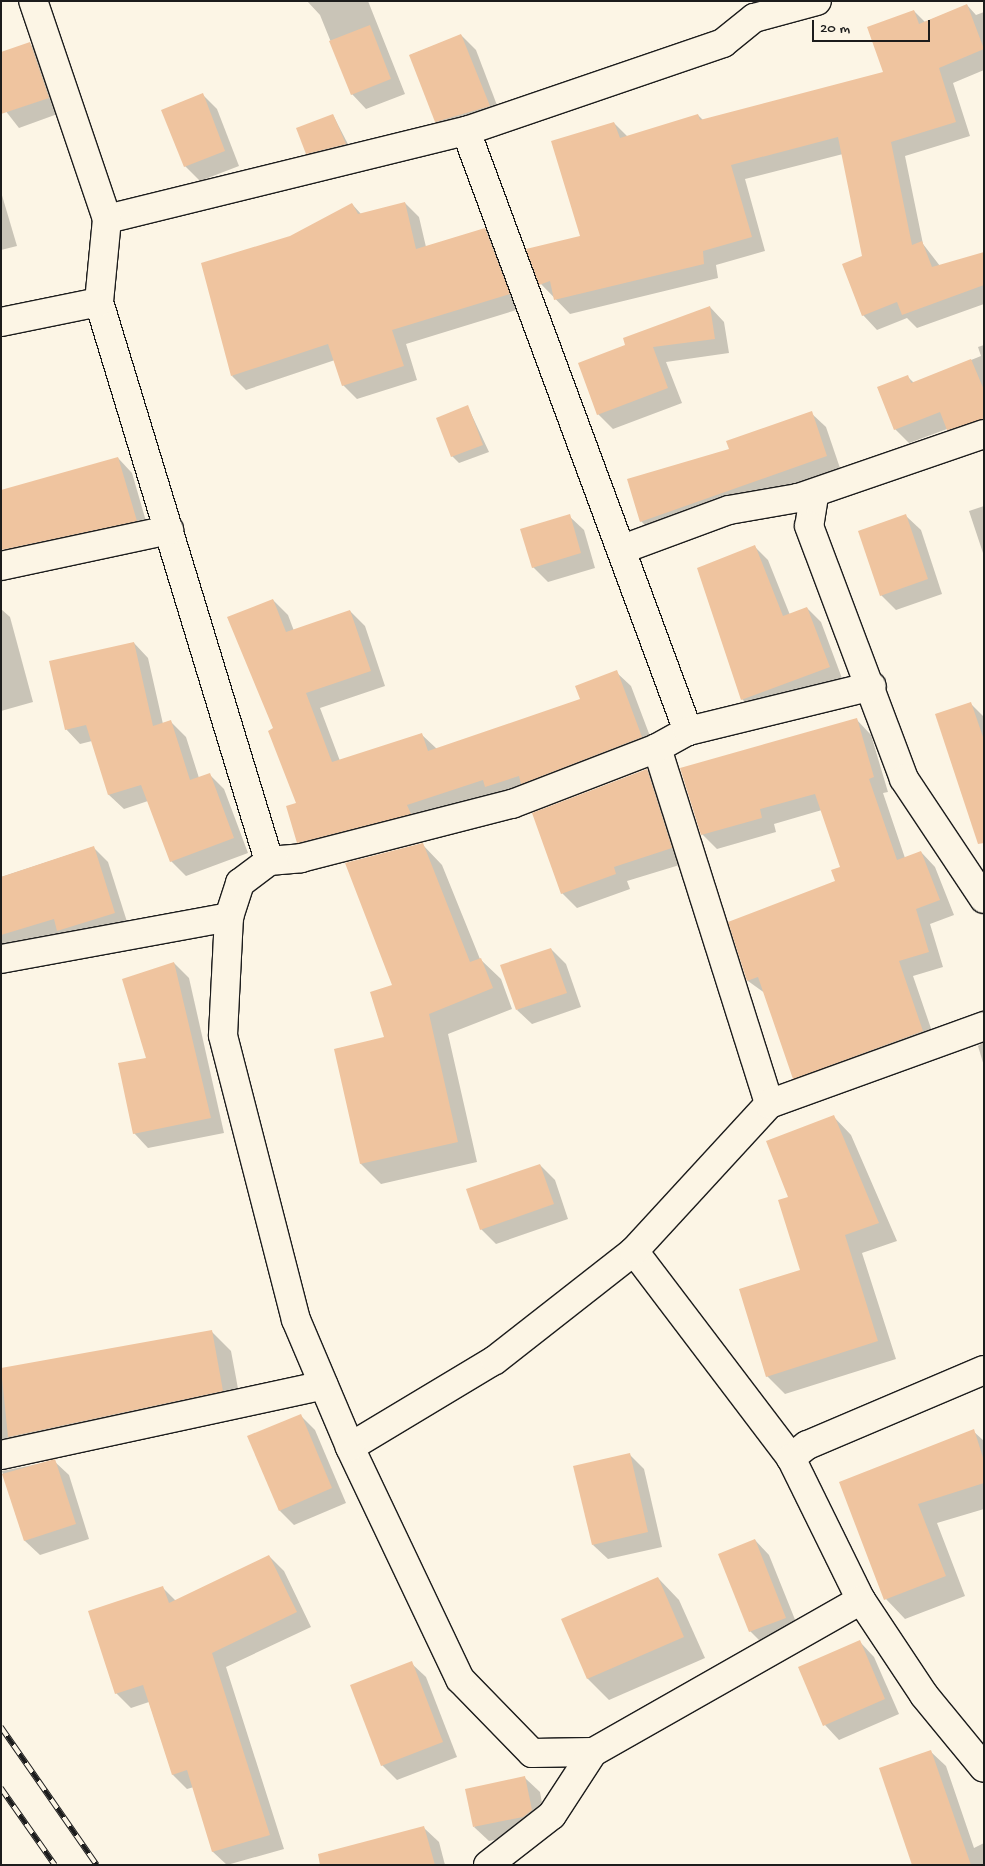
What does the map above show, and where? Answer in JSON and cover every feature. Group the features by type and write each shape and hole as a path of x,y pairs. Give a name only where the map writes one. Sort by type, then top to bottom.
{"street":[{"path":"33,1 107,219 99,302 269,861"},
{"path":"107,219 466,131 723,43 751,9 817,1"},
{"path":"466,131 623,549 688,731"},
{"path":"1,322 99,302"},
{"path":"798,498 984,434"},
{"path":"623,549 729,510 814,496 809,526 872,686 904,780 984,899"},
{"path":"1,566 169,530"},
{"path":"593,1752 532,1753 460,1679 350,1447 296,1320 223,1034 229,917 240,883 269,861 301,858 512,804 657,748 688,731 872,686"},
{"path":"657,748 769,1104"},
{"path":"1,958 229,917"},
{"path":"350,1447 495,1360 634,1251 769,1104 984,1026"},
{"path":"634,1251 791,1458 861,1600 924,1695 984,1768"},
{"path":"791,1458 807,1445 984,1370"},
{"path":"1,1455 324,1385"},
{"path":"488,1865 552,1815 593,1752 861,1600"}],"building":[{"path":"967,4 984,49 939,68 956,122 891,142 912,245 922,241 932,267 984,252 984,285 902,315 897,302 862,316 842,264 862,256 838,137 731,165 752,237 703,251 704,264 554,300 550,281 539,285 526,249 580,236 551,141 614,122 620,138 698,114 700,120 883,72 867,27 914,10 919,24"},
{"path":"370,25 391,79 351,95 329,41"},
{"path":"461,34 490,106 435,122 409,55"},
{"path":"30,42 49,98 1,114 1,52"},
{"path":"203,93 225,151 184,167 161,110"},
{"path":"333,114 346,144 306,154 296,128"},
{"path":"405,202 416,249 485,228 510,294 392,330 404,366 342,386 328,344 231,376 201,263 290,236 352,203 358,214"},
{"path":"710,306 715,339 653,347 668,388 597,415 578,363 625,345 623,338"},
{"path":"971,359 984,390 984,419 947,430 940,412 894,430 877,387 908,375 911,383"},
{"path":"468,405 483,445 451,457 436,418"},
{"path":"812,411 827,456 640,522 627,479 729,449 726,441"},
{"path":"118,457 137,521 1,550 1,490"},
{"path":"570,514 581,553 532,568 520,529"},
{"path":"906,514 928,579 880,596 858,531"},
{"path":"755,545 783,616 807,607 830,667 741,700 697,568"},
{"path":"273,599 286,632 350,610 371,671 306,693 332,762 422,733 428,751 580,699 575,686 617,670 642,737 521,784 519,776 485,787 483,780 407,805 411,814 297,843 286,806 296,803 268,731 273,728 227,617"},
{"path":"134,642 153,726 171,720 190,780 210,773 234,838 170,862 141,785 108,795 86,725 65,730 49,661"},
{"path":"971,702 984,740 984,843 978,844 935,714"},
{"path":"857,718 874,777 869,779 897,860 921,851 940,900 916,909 929,952 899,961 923,1031 793,1079 758,977 747,981 728,922 835,881 831,870 840,867 815,794 760,809 762,818 701,835 680,768"},
{"path":"647,769 672,848 614,867 616,874 561,894 532,813"},
{"path":"423,843 470,962 481,958 493,988 429,1014 458,1142 360,1164 334,1049 384,1037 370,992 392,985 345,863"},
{"path":"94,846 115,913 57,931 54,919 1,935 1,877"},
{"path":"551,948 567,993 516,1010 500,965"},
{"path":"174,962 211,1118 133,1134 118,1063 146,1058 122,979"},
{"path":"834,1115 879,1223 845,1235 878,1341 766,1377 739,1289 800,1270 778,1200 788,1197 766,1141"},
{"path":"540,1164 554,1204 480,1230 466,1189"},
{"path":"212,1330 223,1391 8,1437 1,1368"},
{"path":"301,1414 332,1488 279,1511 247,1436"},
{"path":"974,1429 984,1461 984,1483 918,1504 946,1576 884,1600 839,1482"},
{"path":"630,1453 648,1532 592,1545 573,1466"},
{"path":"55,1459 76,1524 24,1541 2,1474"},
{"path":"755,1539 786,1618 749,1632 718,1554"},
{"path":"269,1555 297,1612 212,1653 270,1835 212,1852 187,1770 172,1775 143,1685 115,1694 88,1611 163,1586 169,1603"},
{"path":"658,1577 684,1637 587,1679 561,1619"},
{"path":"860,1640 885,1699 823,1726 798,1667"},
{"path":"412,1661 443,1742 381,1766 350,1685"},
{"path":"931,1750 971,1865 912,1865 879,1768"},
{"path":"525,1776 532,1810 523,1817 473,1827 465,1789"},
{"path":"424,1826 435,1865 320,1865 318,1854"}],"railway":[{"path":"1,1727 97,1865"},
{"path":"1,1788 55,1865"}]}
